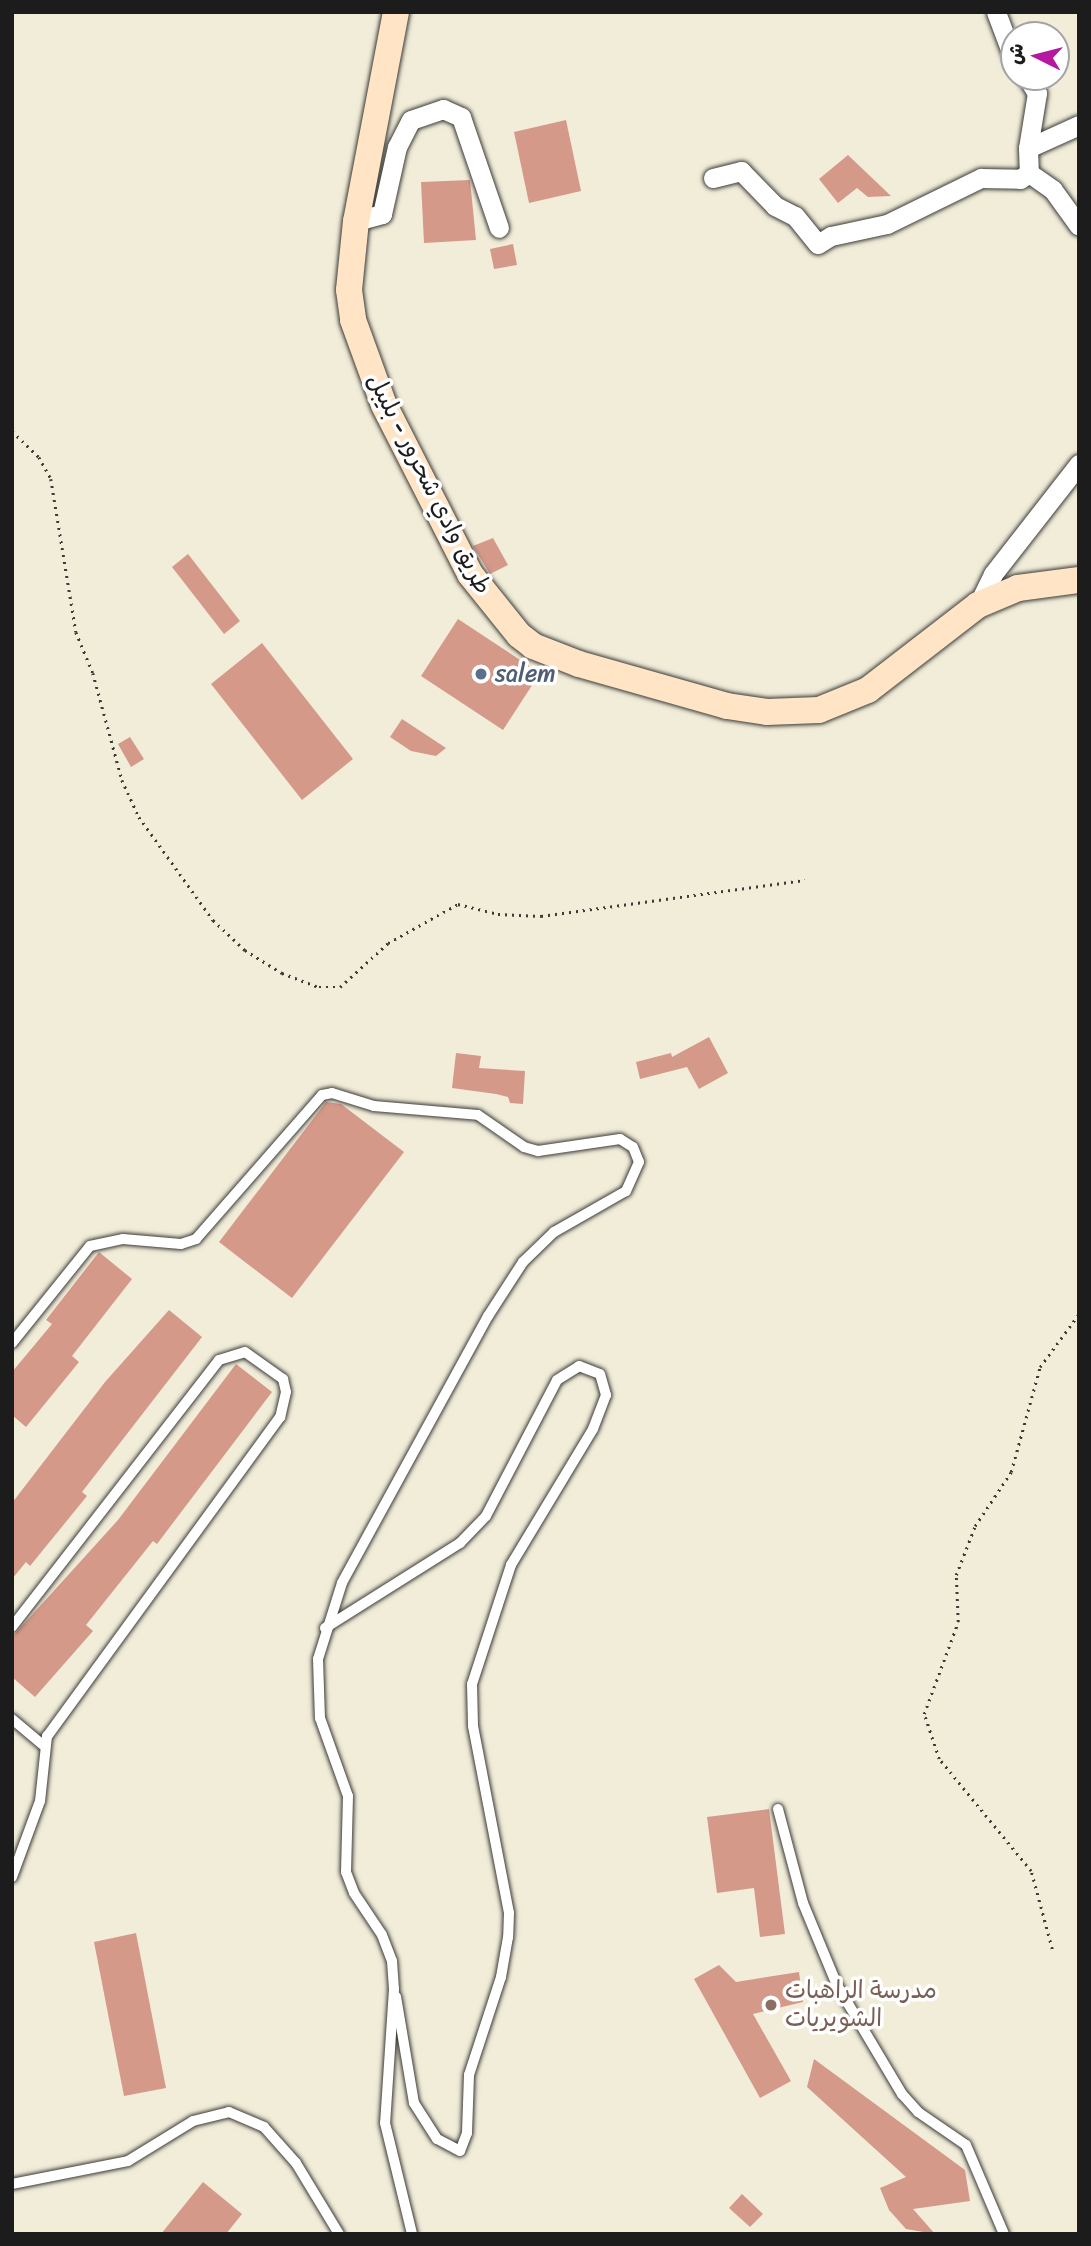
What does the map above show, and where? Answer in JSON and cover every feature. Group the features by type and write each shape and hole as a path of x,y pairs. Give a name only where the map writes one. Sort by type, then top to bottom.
{"street":[{"name":"طريق وادي شحرور - بليبل","path":"396,12 356,222 349,290 367,367 470,574 504,621 533,646 727,706 767,712 819,710 868,690 978,605 1018,588 1079,580"},
{"path":"1029,173 1028,148 1036,91"},
{"path":"356,222 382,214 397,148 411,120 443,109 461,117 499,228"},
{"path":"1028,148 1079,125"},
{"path":"713,178 741,171 775,206 795,216 818,244 831,236 887,224 973,180 1020,178 1029,173"},
{"path":"1029,173 1053,190 1079,226"},
{"path":"978,605 993,574 1079,464"}],"lane":[{"path":"12,1343 90,1247 123,1239 181,1244 196,1239 322,1095 332,1093 374,1107 478,1115 524,1147 538,1151 620,1139 633,1147 639,1162 626,1191 554,1232 523,1262 488,1315 342,1583 325,1628 317,1688 327,1747 348,1796 346,1872 354,1893 382,1935 414,2104 437,2139 460,2151 467,2133 466,2088 501,1977 508,1925 473,1726 472,1684 511,1565 593,1429 606,1395 600,1374 579,1366 558,1380 486,1516 460,1543 325,1628"},
{"path":"12,1627 219,1360 245,1352 283,1379 286,1392 280,1417 43,1745 40,1801 12,1877"},
{"path":"12,1719 43,1745"},
{"path":"778,1809 803,1903 837,1984 902,2094 918,2112 966,2145 1004,2234"},
{"path":"394,1989 385,2123 412,2234"},
{"path":"12,2184 128,2161 193,2121 229,2112 264,2127 296,2163 339,2234"}],"path":[{"path":"12,431 39,457 51,479 76,632 93,673 122,780 139,817 213,920 245,950 282,973 319,988 340,987 388,943 458,904 498,914 541,916 805,880"},
{"path":"1052,1948 1031,1871 939,1759 924,1714 958,1622 956,1575 975,1526 1011,1472 1040,1367 1079,1314"}],"building":[{"path":"566,120 581,191 529,203 514,132"},
{"path":"848,155 891,196 868,197 857,188 838,203 819,179"},
{"path":"470,180 476,240 424,243 421,182"},
{"path":"513,244 517,265 494,269 490,249"},
{"path":"493,538 508,565 490,574 473,546"},
{"path":"188,554 240,621 224,634 172,567"},
{"name":"salem","path":"458,619 540,673 503,730 421,676"},
{"path":"262,643 353,759 302,800 211,684"},
{"path":"402,719 446,748 436,756 411,751 390,737"},
{"path":"130,737 144,759 131,767 118,744"},
{"path":"709,1037 728,1073 699,1089 687,1067 640,1079 636,1062 671,1053 672,1057"},
{"path":"456,1053 481,1056 479,1068 525,1071 523,1104 510,1103 508,1097 496,1094 452,1088"},
{"path":"326,1102 341,1104 404,1152 292,1298 219,1242"},
{"path":"99,1252 132,1279 72,1356 79,1362 26,1427 12,1415 12,1372 52,1324 46,1320"},
{"path":"169,1310 202,1337 82,1492 87,1496 30,1566 26,1562 12,1579 12,1503 105,1382"},
{"path":"236,1364 272,1392 157,1544 153,1541 86,1625 93,1631 35,1697 12,1677 12,1637 118,1520"},
{"path":"769,1809 785,1934 760,1937 754,1888 717,1893 707,1817"},
{"path":"136,1933 166,2088 124,2096 94,1942"},
{"path":"719,1965 736,1982 799,1972 803,2002 753,2014 791,2081 760,2098 694,1979"},
{"path":"814,2059 965,2170 970,2201 913,2209 935,2234 906,2229 889,2210 880,2188 906,2177 807,2087"},
{"path":"203,2182 242,2214 226,2234 161,2234"},
{"path":"742,2194 763,2214 750,2227 729,2208"}],"place":[{"name":"salem","path":"481,674"},
{"name":"مدرسة الراهبات الشويريات","path":"771,2005"}]}
